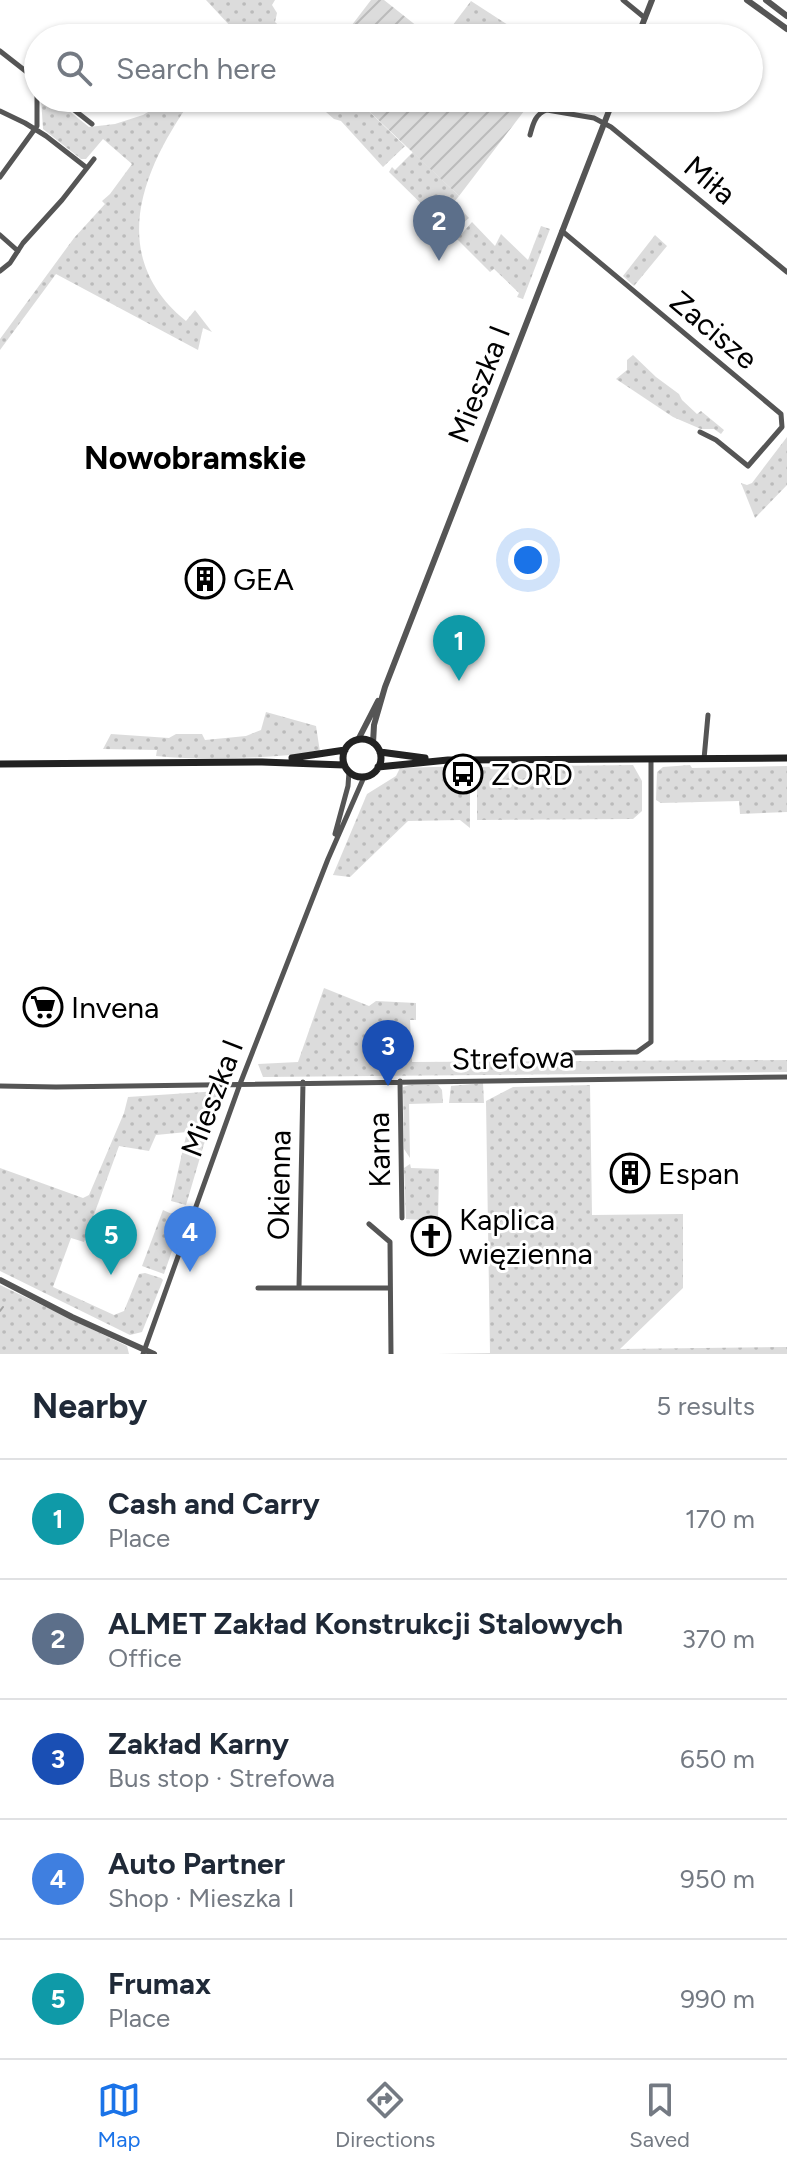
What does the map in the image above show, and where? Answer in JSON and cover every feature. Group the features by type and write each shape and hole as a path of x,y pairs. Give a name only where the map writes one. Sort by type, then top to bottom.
{"main road":[{"path":"262,762 345,750 358,740 373,743 380,752 448,760"},
{"path":"345,750 347,769"},
{"path":"0,764 262,762 347,769 364,777 370,776 378,767 380,752"},
{"path":"378,767 448,760 787,758"}],"street":[{"path":"623,0 645,18"},
{"path":"643,24 652,0"},
{"path":"747,0 787,29"},
{"path":"766,0 787,16"},
{"path":"0,51 24,70"},
{"path":"0,111 36,129 87,168"},
{"path":"1,175 36,129 39,112"},
{"path":"77,112 92,124"},
{"path":"530,135 540,112"},
{"path":"556,112 604,123"},
{"name":"Mieszka I","path":"373,743 374,725 385,687 608,112"},
{"name":"Miła","path":"604,123 787,272"},
{"path":"0,271 10,263 94,159"},
{"name":"Zacisze","path":"562,231 784,414 782,427 748,466 716,440 700,432"},
{"path":"0,235 18,251"},
{"name":"Mieszka I","path":"358,740 385,687"},
{"path":"704,759 708,715"},
{"path":"558,1053 637,1052 651,1042 651,759"},
{"name":"Mieszka I","path":"328,859 348,786 347,769"},
{"name":"Mieszka I","path":"144,1352 240,1084 328,859 364,777"},
{"name":"Strefowa","path":"0,1086 787,1077"},
{"name":"Karna","path":"400,1081 402,1218"},
{"name":"Okienna","path":"299,1288 303,1082"},
{"path":"369,1224 390,1242 391,1354"},
{"path":"0,1280 144,1352 154,1354"},
{"path":"258,1288 390,1288"}],"shaded area":[{"path":"206,0 275,0 272,5 277,13 277,24 228,24"},
{"path":"371,0 384,0 414,24 353,24"},
{"path":"471,1 506,24 454,24"},
{"path":"42,112 70,112 89,127 115,124 148,112 184,112 159,154 147,183 140,212 140,241 146,269 161,296 186,321 195,310 212,332 203,328 198,350 56,274 0,350 0,339 74,238 105,204 102,201 132,164 103,139 86,159 81,159 43,129"},
{"path":"326,112 370,112 405,146 383,167 341,121"},
{"path":"370,112 523,112 459,196"},
{"path":"413,152 459,196 454,202 469,218 451,233 389,172"},
{"path":"472,222 495,246 501,234 528,260 541,226 550,229 523,299 517,297 519,293 494,269 490,272 457,239"},
{"path":"655,235 667,246 634,286 623,276"},
{"path":"633,355 679,394 697,414 701,411 724,430 721,434 673,417 616,379 627,370 627,360"},
{"path":"787,437 787,485 755,518 741,483 752,483"},
{"path":"266,712 316,726 320,752 197,758 156,756 157,750 103,749 111,734 169,738 176,734 202,734 205,740 246,736 261,730"},
{"path":"633,765 642,781 642,811 633,819 477,820 477,767"},
{"path":"690,765 692,768 787,766 787,812 740,814 739,801 661,803 656,800 657,772 663,767"},
{"path":"467,766 470,769 470,828 460,820 408,821 350,877 333,875 367,794 396,776 400,768"},
{"path":"324,988 369,1006 376,1001 416,1003 416,1020 410,1020 412,1062 787,1060 787,1072 263,1077 258,1064 298,1062"},
{"path":"483,1083 484,1103 449,1103 451,1086"},
{"path":"438,1085 442,1090 443,1103 409,1104 410,1158 404,1149 403,1087"},
{"path":"590,1085 592,1215 683,1214 683,1288 620,1349 787,1347 787,1354 438,1354 490,1353 486,1101 513,1087"},
{"path":"219,1091 223,1096 222,1103 204,1144 186,1205 171,1201 187,1132 156,1135 149,1151 119,1146 84,1242 71,1238 53,1287 114,1315 124,1311 139,1274 161,1278 163,1280 142,1332 130,1335 0,1271 0,1168 83,1198 89,1195 128,1097"},
{"path":"410,1164 411,1168 439,1169 438,1221 406,1219 404,1168"},
{"path":"163,1210 183,1219 164,1274 142,1266"},
{"path":"0,1285 127,1346 129,1354 0,1354"}],"waterway":[{"path":"0,1311 3,1307"}],"place":[{"name":"ALMET Zakład Konstrukcji Stalowych","path":"439,261"},
{"name":"GEA","path":"205,579"},
{"name":"Cash and Carry","path":"459,681"},
{"name":"ZORD","path":"463,774"},
{"name":"Invena","path":"43,1007"},
{"name":"Zakład Karny","path":"388,1086"},
{"name":"Espan","path":"630,1173"},
{"name":"Kaplica więzienna","path":"431,1236"},
{"name":"Auto Partner","path":"190,1272"},
{"name":"Frumax","path":"111,1275"}],"district":[{"name":"Nowobramskie","path":"195,458"}]}
